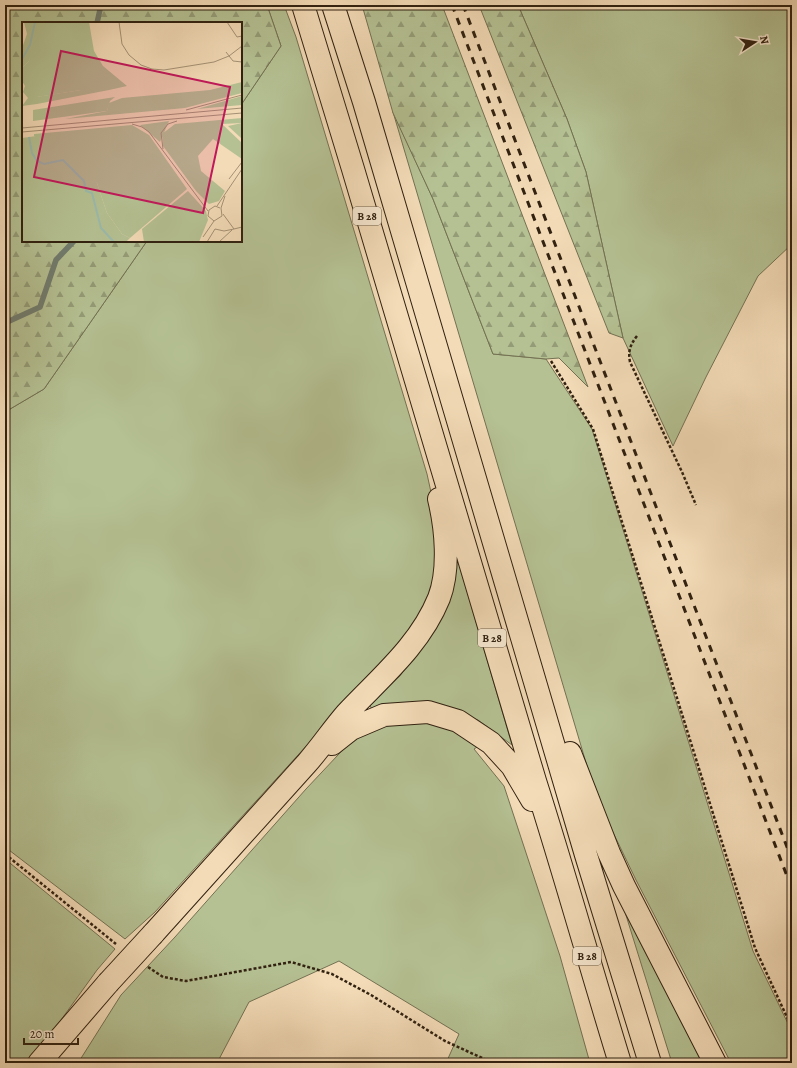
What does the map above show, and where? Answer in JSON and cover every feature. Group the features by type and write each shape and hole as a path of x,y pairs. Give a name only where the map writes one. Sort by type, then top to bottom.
{"highway":[{"name":"B 28","path":"303,5 354,169 590,967 620,1063"},
{"name":"B 28","path":"333,5 364,102 612,940 650,1063"},
{"path":"39,1063 108,983 308,761 347,714 409,648 427,623 439,598 443,587 445,574 445,540 440,502 432,472 430,428"},
{"path":"538,690 562,732 606,846 624,886 715,1063"},
{"path":"308,761 351,729 384,715 428,712 458,721 491,743 512,766 556,848"},
{"path":"57,1063 75,1022"}],"path":[{"path":"637,336 631,344 628,353 630,362 696,505"},
{"path":"551,360 593,429 755,948 792,1028"},
{"path":"5,854 122,949"},
{"path":"145,965 163,977 186,981 290,962 332,974 445,1041 493,1063"}],"green space":[{"path":"5,5 267,5 281,46 242,104 242,22 22,22 22,242 146,242 44,389 5,412"},
{"path":"267,5 284,5 296,37 427,474 438,524 434,584 411,631 155,912 125,939 5,847 5,412 44,389 146,242 242,242 242,104 281,46"},
{"path":"362,5 442,5 588,387 559,358 546,359 493,354 433,199 393,113"},
{"path":"479,5 518,5 567,119 586,172 623,338 609,333"},
{"path":"518,5 792,5 792,244 758,276 706,377 673,446 623,338 586,172 567,119"},
{"path":"393,112 433,199 493,354 546,359 592,429 753,951 792,1032 792,1063 731,1063 636,880 609,824 587,766"},
{"path":"457,560 512,745 478,720 438,705 374,713 369,704 400,676 436,623 454,575"},
{"path":"423,721 458,730 482,744 474,749 504,786 560,956 590,1063 446,1063 459,1034 339,961 249,1002 217,1063 78,1063 121,995 175,937 306,789 354,738 389,722"},
{"path":"5,859 115,949 97,970 30,1063 5,1063"},
{"path":"620,896 711,1063 672,1063"}],"waterway":[{"path":"97,22 101,5"},
{"path":"5,323 40,307 56,260 73,242"}],"railway":[{"path":"452,5 792,889"},
{"path":"463,5 792,860"}]}
